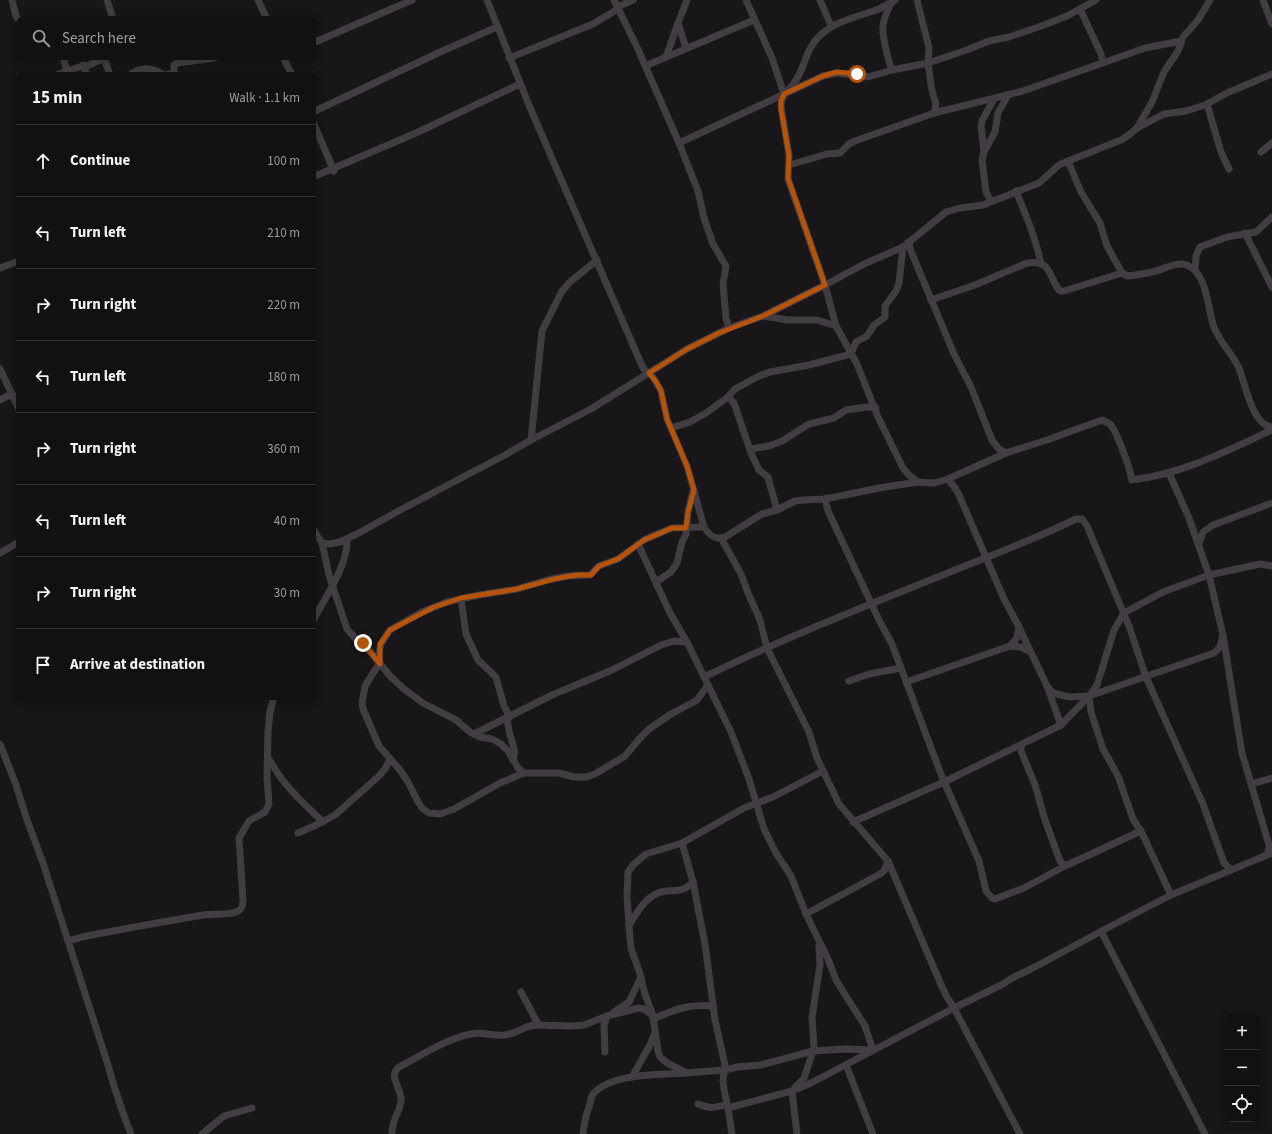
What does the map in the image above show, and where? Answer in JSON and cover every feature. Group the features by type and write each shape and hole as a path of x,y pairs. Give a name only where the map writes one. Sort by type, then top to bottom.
{"street":[{"path":"12,0 16,16"},
{"path":"107,0 113,16"},
{"path":"258,0 266,16"},
{"path":"316,42 412,0"},
{"path":"488,0 509,58 643,368 657,383 661,391 667,419 687,466 704,527 709,535 715,538 721,538 762,514 777,510 795,501 825,499 853,492 948,479 1006,453 1102,420 1110,425 1117,435 1130,470 1132,480 1169,473 1203,461 1272,430"},
{"path":"509,58 593,24 617,5 633,0"},
{"path":"666,57 687,0"},
{"path":"746,0 772,58 784,94"},
{"path":"820,0 831,26"},
{"path":"917,0 930,48 928,63 932,91 936,104 934,113"},
{"path":"679,143 823,76 837,72 868,77 892,70 928,63 989,41 1009,37 1044,25 1067,16 1096,0"},
{"path":"1137,128 1152,102 1164,72 1178,51 1181,40 1198,20 1210,0"},
{"path":"1264,0 1272,24"},
{"path":"894,1 880,8 831,26 819,36 812,46 796,80 784,94 780,106 788,146 788,178 825,285 836,326 857,364 876,408 878,417 903,468 909,476 918,482"},
{"path":"892,70 888,62 883,29 887,11 894,1"},
{"path":"617,5 679,143 698,191 704,218 713,244 726,266 723,284 726,318 729,328"},
{"path":"1080,9 1101,54 1103,64"},
{"path":"645,66 754,20"},
{"path":"678,23 686,48"},
{"path":"316,111 438,53 498,27"},
{"path":"789,164 827,154 840,153 855,140 934,113 1008,96 1103,64 1145,48 1181,40"},
{"path":"64,60 67,71 101,60"},
{"path":"106,60 109,72"},
{"path":"174,72 174,65 177,63 199,60"},
{"path":"285,60 289,72"},
{"path":"83,65 86,72"},
{"path":"135,72 142,68 149,68 158,72"},
{"path":"322,543 330,544 340,542 376,525 404,508 591,409 687,349 729,328 763,316 864,264 906,245 946,212 954,209 983,205 1042,181 1059,165 1121,140 1137,128 1164,114 1186,111 1207,104 1227,93 1272,74"},
{"path":"316,176 333,170 416,133 520,84"},
{"path":"991,201 986,192 982,160 984,152 995,132 998,113 1008,96"},
{"path":"984,152 981,124 994,99"},
{"path":"1207,104 1221,152 1228,169"},
{"path":"316,129 333,170"},
{"path":"1261,152 1272,142"},
{"path":"1068,161 1081,192 1100,223 1107,246 1122,273 1128,276 1153,272 1182,264 1195,270 1201,278 1218,337 1237,366 1250,402 1260,420 1267,426 1272,427"},
{"path":"1016,191 1036,245 1041,264 1050,273 1060,291 1122,273"},
{"path":"1195,270 1196,256 1200,246 1245,233 1256,232 1272,217"},
{"path":"1245,233 1272,287"},
{"path":"906,245 910,249 954,354 971,387 992,440 999,449 1006,453"},
{"path":"851,354 856,342 867,336 874,325 885,316 885,306 896,291 899,283 906,245"},
{"path":"531,440 542,331 562,291 570,282 597,260"},
{"path":"0,268 16,262"},
{"path":"931,300 975,285 1022,264 1032,262 1041,264"},
{"path":"763,316 788,320 826,321 836,326"},
{"path":"671,428 699,417 728,397 735,389 760,376 770,372 810,365 851,354"},
{"path":"0,369 16,403"},
{"path":"0,400 12,394"},
{"path":"728,397 736,406 737,414 758,468 768,477 777,510"},
{"path":"750,449 769,446 782,441 809,424 834,418 846,410 867,407 876,408"},
{"path":"698,1104 708,1108 714,1108 792,1091 846,1065 1171,895 1269,854 1269,845 1239,741 1223,635 1210,575 1199,544 1169,473"},
{"path":"948,479 959,495 1004,599 1047,686 1061,725"},
{"path":"656,582 666,576 675,566 686,528 688,512 694,490"},
{"path":"825,499 828,511 892,644 944,782 979,861 986,891 992,898 999,898 1019,890 1141,831"},
{"path":"1199,544 1203,532 1213,526 1272,503"},
{"path":"704,677 732,663 872,604 1007,550 1076,519 1082,519 1087,526 1124,613 1146,677 1196,790 1224,863 1231,870"},
{"path":"704,527 672,528 644,540 618,559 599,566 591,575 567,576 517,589 461,598 422,612 390,630 380,644 380,664 365,686 362,703 365,715 379,746 400,770 422,808 429,812 440,814 454,809 500,783 524,773 559,773 580,777 595,774 625,756 649,729 671,714 697,700 708,685"},
{"path":"316,534 322,543 326,566 347,629 355,638 363,643 391,677 410,693 456,720 474,734 480,737 492,739 501,744 508,751 518,768 524,773"},
{"path":"721,538 741,574 760,620 767,648 809,732 823,771 839,804 888,861 942,987 1020,1134"},
{"path":"316,615 338,575 346,552 347,539"},
{"path":"0,553 16,544"},
{"path":"638,544 730,732 749,779 764,829 776,853 791,876 806,914 836,980 865,1026 873,1050"},
{"path":"853,822 944,782 1061,725 1089,696 1097,685 1114,630 1124,613 1163,592 1210,575 1260,564 1272,566"},
{"path":"461,598 466,634 478,660 496,677 504,706 509,717 509,731 515,752 513,760"},
{"path":"1010,646 1018,638 1019,627"},
{"path":"1047,686 1053,693 1058,695 1069,697 1089,696 1214,653 1220,648 1223,635"},
{"path":"474,734 566,688 612,670 661,646 674,641 687,642"},
{"path":"906,682 1010,646 1021,647 1029,651"},
{"path":"849,681 868,674 901,668"},
{"path":"1089,696 1091,712 1099,741 1118,776 1133,820 1141,831 1171,895"},
{"path":"68,941 160,922 209,914 231,913 241,910 243,900 239,838 249,822 265,812 269,804 267,778 270,712 273,700"},
{"path":"0,744 16,785 104,1050 112,1082 131,1134"},
{"path":"1021,745 1021,751 1035,785 1045,820 1060,861 1066,866"},
{"path":"268,757 274,769 289,788 323,822"},
{"path":"298,833 335,815 379,776 385,769 390,759"},
{"path":"687,1073 667,1063 660,1057 656,1042 653,1017 644,994 641,977 631,948 626,896 628,872 638,860 646,854 682,843 744,808 773,797 823,771"},
{"path":"1251,784 1272,778"},
{"path":"682,843 693,882 705,944 713,1006 724,1060 724,1090 732,1134"},
{"path":"806,914 880,874 884,870 888,861"},
{"path":"629,925 637,912 651,897 662,892 669,892 690,886 693,882"},
{"path":"1101,931 1205,1134"},
{"path":"796,1134 792,1091 804,1078 813,1051 813,1006 820,965 819,941"},
{"path":"605,1052 604,1026 608,1016 629,1002 641,977"},
{"path":"521,992 538,1024"},
{"path":"653,1017 684,1006 713,1006"},
{"path":"392,1134 393,1121 401,1101 401,1093 393,1075 394,1071 399,1067 451,1041 477,1033 488,1035 506,1035 515,1033 528,1026 538,1024 572,1026 584,1025 608,1016 639,1008 644,1009 653,1017"},
{"path":"632,1077 655,1033"},
{"path":"583,1134 584,1118 589,1107 591,1096 594,1092 601,1088 621,1079 645,1075 725,1070 737,1067 761,1065 813,1051 845,1049 873,1050"},
{"path":"846,1065 873,1134"},
{"path":"202,1134 224,1116 252,1108"}],"route":[{"path":"363,643 380,664 380,644 390,630 422,612 447,602 479,594 517,589 567,576 592,575 596,568 618,559 644,540 672,528 686,528 688,512 694,490 687,466 667,419 664,399 661,391 649,373 687,349 719,333 744,322 763,316 825,285 788,178 789,155 781,101 784,94 823,76 837,72 857,74"}]}
